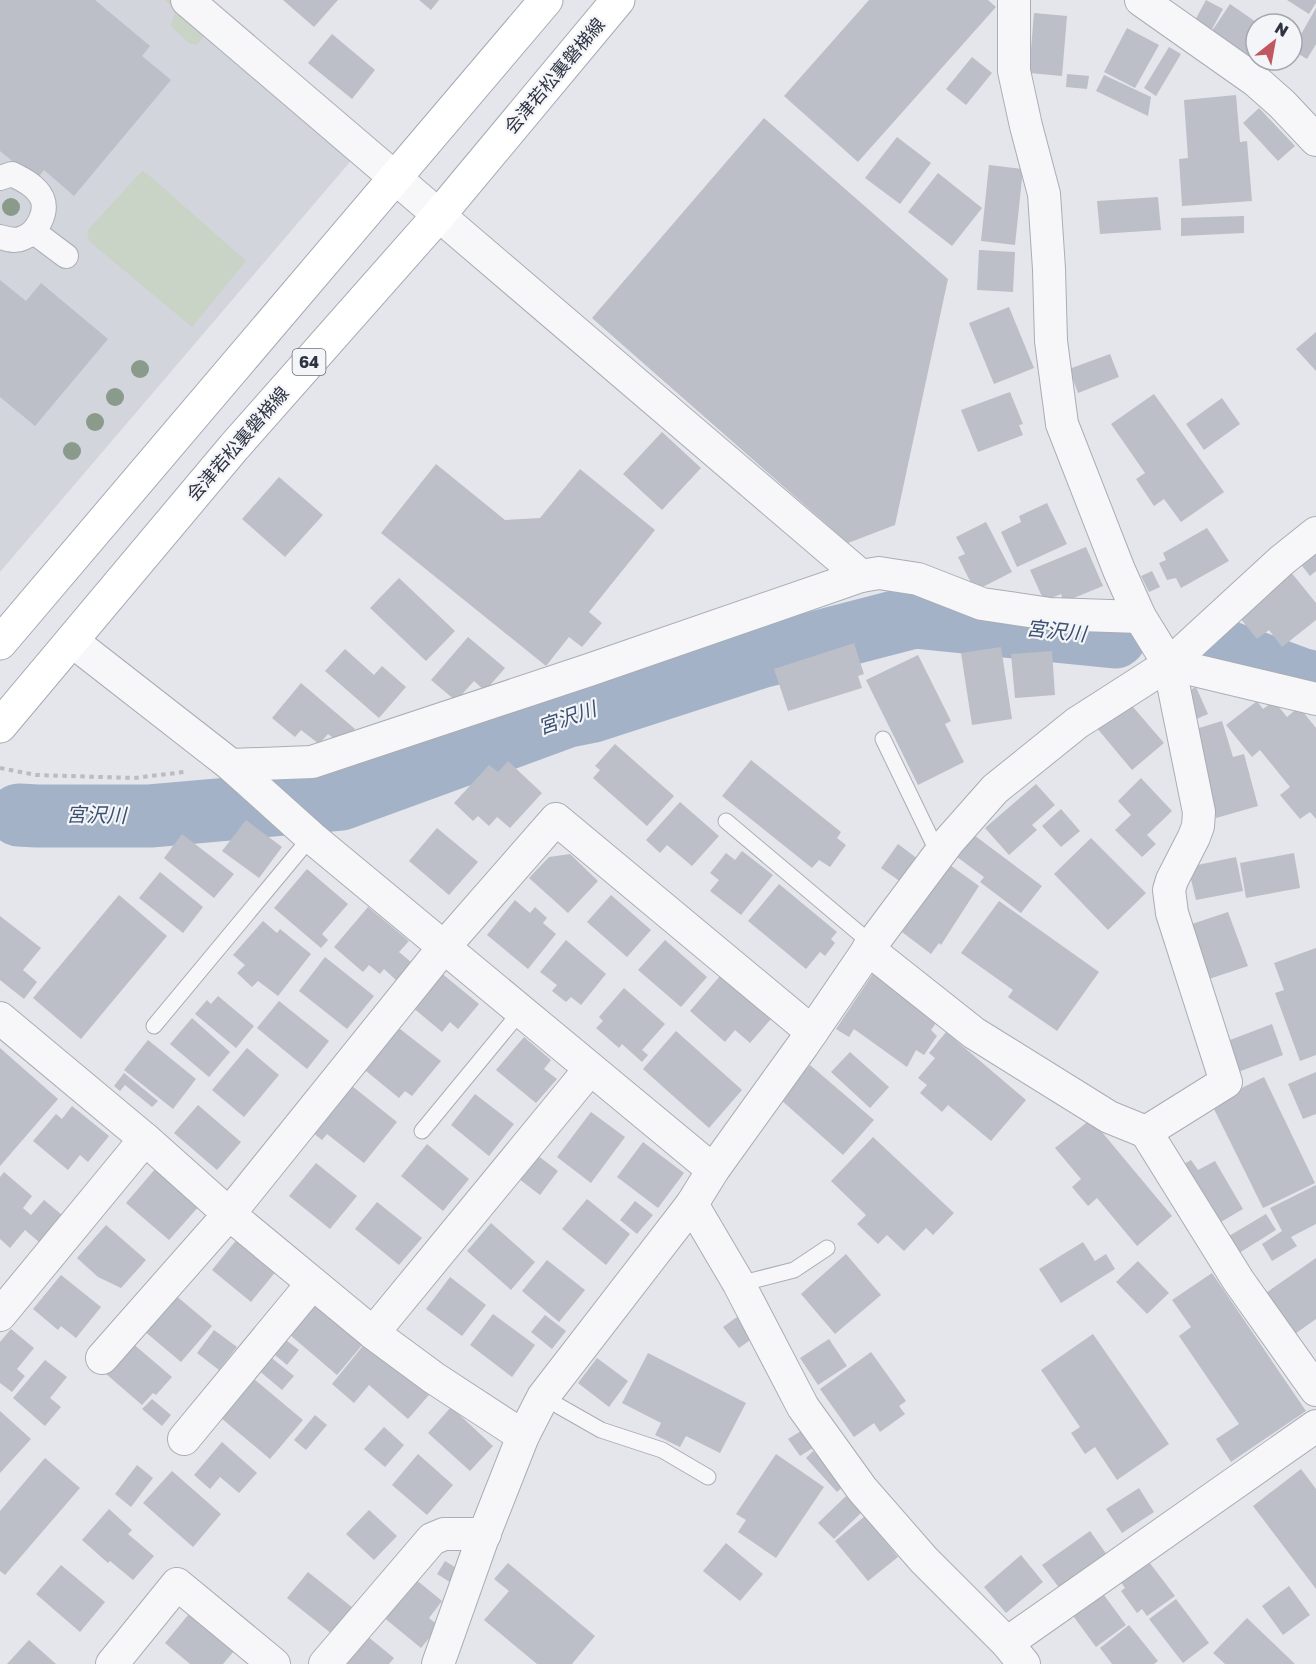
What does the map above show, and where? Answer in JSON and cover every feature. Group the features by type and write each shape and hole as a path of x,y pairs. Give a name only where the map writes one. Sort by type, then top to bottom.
{"main road":[{"path":"0,643 546,0"},
{"name":"会津若松裏磐梯線","path":"0,726 234,447 440,215 618,0"}],"street":[{"path":"187,0 861,576"},
{"path":"1014,0 1014,71 1044,194 1049,269 1050,341 1062,424 1119,570 1140,617 1169,664 1199,812 1194,837 1169,890 1172,913 1226,1082 1146,1132"},
{"path":"1141,0 1256,81 1282,104 1316,140"},
{"path":"0,178 12,174 30,184 43,199 43,216 34,232 22,239 10,240 0,237"},
{"path":"34,232 66,256"},
{"path":"438,1664 523,1436 543,1397 692,1204 713,1170 812,1032 870,946 939,855 995,789 1077,723 1169,664 1281,561 1316,532"},
{"path":"231,765 312,762 861,576 879,573 918,579 982,604 1050,614 1140,617"},
{"path":"72,641 231,765 311,837 713,1170"},
{"path":"1169,664 1316,699"},
{"path":"102,1358 229,1214 444,947 556,819 812,1032"},
{"path":"870,946 974,1033 1109,1118 1146,1132 1238,1280 1316,1390"},
{"path":"0,1018 373,1334 434,1378 523,1436"},
{"path":"373,1334 590,1069"},
{"path":"0,1315 145,1139"},
{"path":"692,1204 739,1284 803,1407 862,1489 924,1560 1015,1654 1316,1426"},
{"path":"184,1439 312,1284"},
{"path":"325,1664 432,1539 444,1534 485,1534"},
{"path":"112,1664 177,1584 274,1664"}],"lane":[{"path":"883,739 939,855"},
{"path":"726,821 870,946"},
{"path":"154,1026 311,837"},
{"path":"422,1131 521,1011"},
{"path":"739,1284 794,1270 826,1248"},
{"path":"543,1397 601,1430 662,1450 708,1478"}],"path":[{"path":"0,768 36,775 134,778 231,765"}],"shaded area":[{"path":"0,0 171,0 355,156 0,572"},
{"path":"165,0 175,0 206,34 196,45 189,43 171,26 176,9"},
{"path":"142,171 246,261 192,327 89,241 87,231"}],"building":[{"path":"0,0 95,0 150,46 142,56 171,80 74,196 44,170 36,180 0,151"},
{"path":"283,0 338,0 314,27"},
{"path":"419,0 439,0 431,10"},
{"path":"869,0 988,0 996,7 858,162 784,96"},
{"path":"1206,0 1223,9 1211,31 1194,22"},
{"path":"1287,0 1316,0 1316,3 1309,14"},
{"path":"1230,4 1244,14 1244,57 1210,34"},
{"path":"1316,8 1316,44 1307,59 1304,57 1304,29"},
{"path":"1034,13 1067,16 1062,76 1029,73"},
{"path":"1127,28 1159,45 1135,88 1104,72"},
{"path":"332,34 375,70 352,99 308,63"},
{"path":"1169,47 1181,54 1156,96 1144,88"},
{"path":"972,57 992,73 966,105 946,89"},
{"path":"1067,74 1089,76 1087,89 1066,87"},
{"path":"1104,75 1151,97 1148,116 1096,91"},
{"path":"1236,95 1240,142 1247,141 1252,201 1182,206 1179,159 1188,158 1184,100"},
{"path":"1259,108 1295,146 1278,161 1243,123"},
{"path":"764,118 948,279 895,525 848,543 592,318"},
{"path":"897,137 931,163 900,204 865,178"},
{"path":"989,165 1023,169 1015,245 981,241"},
{"path":"938,173 982,208 952,246 908,212"},
{"path":"1158,197 1161,230 1100,234 1097,201"},
{"path":"1244,216 1244,233 1181,236 1181,218"},
{"path":"979,250 1015,252 1013,292 977,290"},
{"path":"0,280 26,301 41,283 108,339 35,426 0,397"},
{"path":"1009,307 1034,368 994,384 969,323"},
{"path":"1316,332 1316,371 1296,349"},
{"path":"1110,354 1119,377 1078,393 1069,369"},
{"path":"1010,392 1023,424 1019,425 1023,435 978,452 961,410"},
{"path":"1154,394 1224,492 1181,522 1164,499 1154,506 1136,479 1145,473 1111,424"},
{"path":"1222,398 1240,424 1204,450 1186,424"},
{"path":"662,432 701,468 662,510 623,474"},
{"path":"436,464 505,520 540,518 580,469 655,530 589,612 602,623 582,647 569,637 546,666 381,533"},
{"path":"279,477 323,515 285,557 242,519"},
{"path":"1047,503 1067,544 1017,567 1001,532 1021,522 1019,516"},
{"path":"986,522 1012,572 975,591 958,557 965,554 956,537"},
{"path":"1207,528 1229,561 1181,588 1176,578 1167,580 1159,563 1166,560 1163,553"},
{"path":"1086,547 1103,586 1064,602 1061,594 1044,601 1030,570"},
{"path":"1316,549 1316,571 1310,576 1299,562"},
{"path":"1152,571 1160,587 1149,592 1141,576"},
{"path":"1290,571 1316,603 1316,620 1282,647 1269,630 1257,639 1236,613"},
{"path":"399,578 455,631 426,661 370,608"},
{"path":"468,637 505,668 485,691 474,681 456,701 431,680"},
{"path":"854,643 864,674 858,676 862,688 788,711 774,669"},
{"path":"1001,647 1012,719 972,725 961,653"},
{"path":"345,649 374,675 382,666 406,687 379,718 325,671"},
{"path":"1052,651 1055,695 1015,698 1011,654"},
{"path":"918,655 951,721 945,724 964,762 918,785 866,680"},
{"path":"301,683 355,729 342,745 328,734 319,744 301,730 295,737 272,718"},
{"path":"1196,687 1208,714 1192,721 1180,695"},
{"path":"1127,700 1164,743 1132,770 1096,727"},
{"path":"1257,701 1263,709 1274,701 1287,717 1299,707 1316,728 1316,819 1310,812 1300,819 1280,795 1290,787 1260,750 1252,757 1226,725"},
{"path":"1222,721 1233,757 1244,754 1258,806 1216,818 1189,731"},
{"path":"615,744 674,796 647,826 593,778 600,770 595,766"},
{"path":"751,760 841,832 837,838 846,845 830,867 819,860 812,868 722,796"},
{"path":"508,761 542,793 510,828 497,817 489,826 478,816 473,821 454,803 489,765 498,772"},
{"path":"1141,778 1172,811 1147,835 1156,844 1142,857 1115,830 1131,815 1118,801"},
{"path":"1036,784 1055,805 1032,825 1037,830 1009,855 985,828"},
{"path":"680,802 719,836 692,866 667,845 660,853 646,840"},
{"path":"1061,809 1080,831 1061,847 1042,826"},
{"path":"246,820 282,847 259,878 222,851"},
{"path":"437,828 478,862 449,895 409,861"},
{"path":"182,834 234,874 214,898 164,858"},
{"path":"974,835 1042,886 1021,913 980,882 984,877 957,857"},
{"path":"1091,838 1146,893 1108,930 1054,874"},
{"path":"898,844 918,859 901,882 881,868"},
{"path":"742,851 773,875 741,915 710,891 719,880 710,873 726,853 735,860"},
{"path":"1294,853 1300,888 1246,898 1240,863"},
{"path":"570,854 598,881 568,913 529,878 549,857"},
{"path":"1236,857 1243,891 1196,900 1188,867"},
{"path":"950,865 979,886 941,945 939,943 931,954 902,932"},
{"path":"307,869 348,904 322,934 328,940 321,948 274,908"},
{"path":"160,872 203,907 183,933 139,898"},
{"path":"779,884 837,932 831,939 835,943 825,956 820,952 806,969 748,921"},
{"path":"119,895 167,936 81,1039 33,998"},
{"path":"611,895 651,930 627,957 587,922"},
{"path":"515,900 530,913 535,907 547,918 543,923 556,934 528,969 487,935"},
{"path":"999,901 1099,972 1057,1031 1008,997 1013,990 961,953"},
{"path":"368,907 409,941 399,952 411,962 396,980 384,969 380,974 369,965 363,972 334,947"},
{"path":"1228,912 1248,966 1209,979 1189,925"},
{"path":"0,916 41,948 23,970 37,982 24,999 0,980"},
{"path":"263,921 277,933 280,929 311,954 278,996 258,981 252,987 237,973 245,965 233,955"},
{"path":"566,940 606,974 581,1005 571,997 566,1002 552,991 557,985 540,972"},
{"path":"665,940 707,977 681,1007 638,970"},
{"path":"1316,948 1316,1055 1300,1061 1275,993 1284,990 1274,963"},
{"path":"325,957 374,996 347,1029 299,991"},
{"path":"876,969 921,1005 917,1009 936,1023 931,1030 937,1036 924,1055 916,1050 907,1067 854,1029 849,1037 836,1029"},
{"path":"440,972 479,1004 458,1029 450,1022 442,1032 411,1006"},
{"path":"720,976 771,1019 750,1043 735,1030 725,1042 690,1011"},
{"path":"624,988 665,1024 642,1050 648,1055 642,1062 622,1044 619,1048 596,1028 603,1021 599,1017"},
{"path":"218,996 254,1026 236,1048 195,1014 207,1000 211,1004"},
{"path":"279,1001 329,1041 307,1069 257,1028"},
{"path":"192,1018 230,1052 209,1077 170,1044"},
{"path":"1272,1024 1283,1055 1233,1074 1222,1043"},
{"path":"395,1025 441,1061 412,1096 405,1091 399,1098 360,1066"},
{"path":"676,1031 742,1090 709,1128 643,1069"},
{"path":"946,1032 1026,1100 991,1141 948,1105 942,1112 920,1093 927,1085 918,1078 935,1058 929,1053"},
{"path":"524,1037 551,1060 544,1069 557,1079 536,1103 496,1070"},
{"path":"148,1040 196,1079 173,1109 124,1070"},
{"path":"0,1048 58,1099 0,1166"},
{"path":"247,1048 279,1075 244,1117 212,1090"},
{"path":"850,1052 889,1087 870,1108 831,1072"},
{"path":"810,1065 874,1120 843,1155 780,1099"},
{"path":"1316,1072 1316,1114 1303,1119 1288,1084"},
{"path":"124,1073 158,1101 152,1107 125,1085 120,1091 114,1086"},
{"path":"1264,1077 1315,1183 1263,1208 1211,1103"},
{"path":"347,1082 397,1122 364,1163 327,1134 322,1140 308,1129"},
{"path":"475,1094 514,1124 489,1156 451,1125"},
{"path":"198,1105 241,1142 217,1170 174,1133"},
{"path":"72,1106 109,1136 88,1162 80,1155 68,1170 33,1141 56,1114 62,1119"},
{"path":"591,1112 625,1137 591,1183 557,1157"},
{"path":"1091,1119 1172,1216 1137,1246 1097,1198 1088,1206 1072,1187 1081,1179 1055,1148"},
{"path":"873,1137 954,1213 933,1235 926,1228 904,1251 887,1235 878,1244 857,1224 866,1215 831,1181"},
{"path":"643,1142 684,1173 658,1208 617,1177"},
{"path":"427,1144 469,1179 443,1211 401,1176"},
{"path":"537,1155 558,1171 540,1195 519,1179"},
{"path":"1191,1160 1198,1170 1215,1161 1243,1209 1214,1226 1179,1167"},
{"path":"316,1163 357,1196 330,1229 289,1196"},
{"path":"156,1168 200,1205 169,1240 126,1203"},
{"path":"4,1172 32,1196 23,1208 31,1215 44,1200 62,1215 39,1242 25,1230 10,1248 0,1239 0,1177"},
{"path":"1316,1185 1316,1224 1291,1237 1297,1246 1272,1261 1262,1244 1282,1231 1270,1208"},
{"path":"587,1199 630,1234 606,1265 562,1229"},
{"path":"635,1201 653,1215 637,1234 620,1220"},
{"path":"377,1202 422,1238 399,1265 355,1229"},
{"path":"1266,1214 1276,1230 1239,1253 1229,1236"},
{"path":"491,1223 535,1262 511,1290 467,1251"},
{"path":"106,1225 146,1260 121,1288 98,1277 77,1258"},
{"path":"238,1238 277,1270 251,1302 212,1270"},
{"path":"1083,1242 1095,1261 1106,1254 1115,1269 1061,1303 1039,1269"},
{"path":"846,1254 881,1295 835,1334 801,1294"},
{"path":"1316,1258 1316,1319 1292,1336 1263,1295"},
{"path":"547,1260 585,1290 559,1322 522,1291"},
{"path":"1138,1261 1169,1293 1147,1314 1116,1282"},
{"path":"1212,1273 1306,1411 1231,1462 1216,1439 1239,1424 1179,1336 1191,1327 1172,1300"},
{"path":"61,1275 101,1307 76,1338 61,1326 58,1330 33,1309"},
{"path":"450,1277 486,1305 462,1336 426,1309"},
{"path":"174,1294 212,1326 181,1362 143,1330"},
{"path":"317,1304 363,1344 337,1375 290,1335"},
{"path":"493,1314 535,1345 512,1377 470,1345"},
{"path":"545,1315 566,1331 552,1349 531,1332"},
{"path":"737,1317 753,1338 739,1348 723,1327"},
{"path":"11,1329 34,1348 17,1369 25,1376 12,1392 0,1383 0,1342"},
{"path":"214,1330 237,1347 219,1370 197,1353"},
{"path":"1093,1334 1169,1444 1117,1480 1095,1447 1085,1454 1071,1433 1080,1427 1041,1370"},
{"path":"829,1339 847,1366 818,1385 800,1358"},
{"path":"286,1340 299,1350 287,1365 275,1355"},
{"path":"131,1342 172,1377 156,1395 153,1393 142,1405 105,1373"},
{"path":"366,1342 429,1395 408,1419 369,1385 354,1403 332,1384"},
{"path":"871,1352 906,1401 899,1406 905,1414 880,1432 874,1423 854,1437 820,1389"},
{"path":"648,1353 746,1403 720,1453 686,1436 680,1447 655,1435 661,1423 622,1403"},
{"path":"268,1355 294,1376 282,1390 257,1369"},
{"path":"597,1358 628,1381 609,1407 578,1383"},
{"path":"45,1360 67,1377 50,1398 61,1407 45,1426 13,1398"},
{"path":"254,1379 303,1420 270,1459 221,1418"},
{"path":"152,1399 171,1415 162,1426 142,1409"},
{"path":"451,1407 493,1446 470,1471 428,1433"},
{"path":"0,1411 31,1439 0,1473"},
{"path":"315,1415 327,1425 306,1450 294,1440"},
{"path":"384,1427 404,1445 385,1467 364,1449"},
{"path":"801,1431 813,1448 800,1456 788,1439"},
{"path":"222,1442 257,1473 239,1493 220,1477 210,1489 194,1475"},
{"path":"813,1451 845,1485 837,1492 806,1458"},
{"path":"418,1454 453,1485 427,1515 392,1485"},
{"path":"776,1454 824,1487 776,1558 738,1532 746,1520 736,1514"},
{"path":"45,1458 80,1488 5,1575 0,1571 0,1511"},
{"path":"137,1465 153,1478 131,1507 115,1494"},
{"path":"1301,1469 1316,1489 1316,1589 1253,1506"},
{"path":"172,1471 221,1514 193,1547 143,1503"},
{"path":"1139,1488 1154,1512 1122,1533 1106,1509"},
{"path":"846,1496 862,1512 834,1539 818,1523"},
{"path":"109,1509 132,1530 128,1534 154,1556 133,1580 110,1561 108,1563 82,1540"},
{"path":"369,1510 397,1536 374,1560 346,1534"},
{"path":"865,1516 898,1557 868,1581 835,1541"},
{"path":"1090,1531 1110,1559 1063,1593 1042,1565"},
{"path":"726,1543 763,1574 740,1601 703,1571"},
{"path":"1021,1555 1043,1582 1006,1613 984,1587"},
{"path":"1146,1558 1175,1596 1147,1616 1142,1609 1137,1613 1121,1591 1125,1588 1118,1578"},
{"path":"445,1561 458,1569 450,1582 437,1574"},
{"path":"508,1563 595,1636 572,1664 537,1664 484,1620 509,1591 494,1579"},
{"path":"61,1565 105,1602 80,1632 36,1594"},
{"path":"308,1572 353,1608 332,1634 287,1598"},
{"path":"414,1578 442,1601 429,1618 439,1626 421,1648 382,1616"},
{"path":"1289,1586 1310,1615 1283,1635 1262,1606"},
{"path":"1101,1591 1126,1625 1096,1647 1071,1613"},
{"path":"1176,1599 1209,1643 1183,1663 1149,1619"},
{"path":"189,1614 234,1651 223,1664 190,1664 165,1643"},
{"path":"1247,1618 1295,1664 1225,1664 1213,1653"},
{"path":"1129,1625 1158,1661 1154,1664 1112,1664 1100,1648"},
{"path":"367,1636 394,1658 389,1664 345,1664"},
{"path":"29,1640 56,1664 7,1664"}],"waterway":[{"name":"宮沢川","path":"19,815 150,816 341,799 568,716 593,711 760,657 914,617 1115,637"},
{"name":"宮沢川","path":"1217,648 1316,683"}]}
